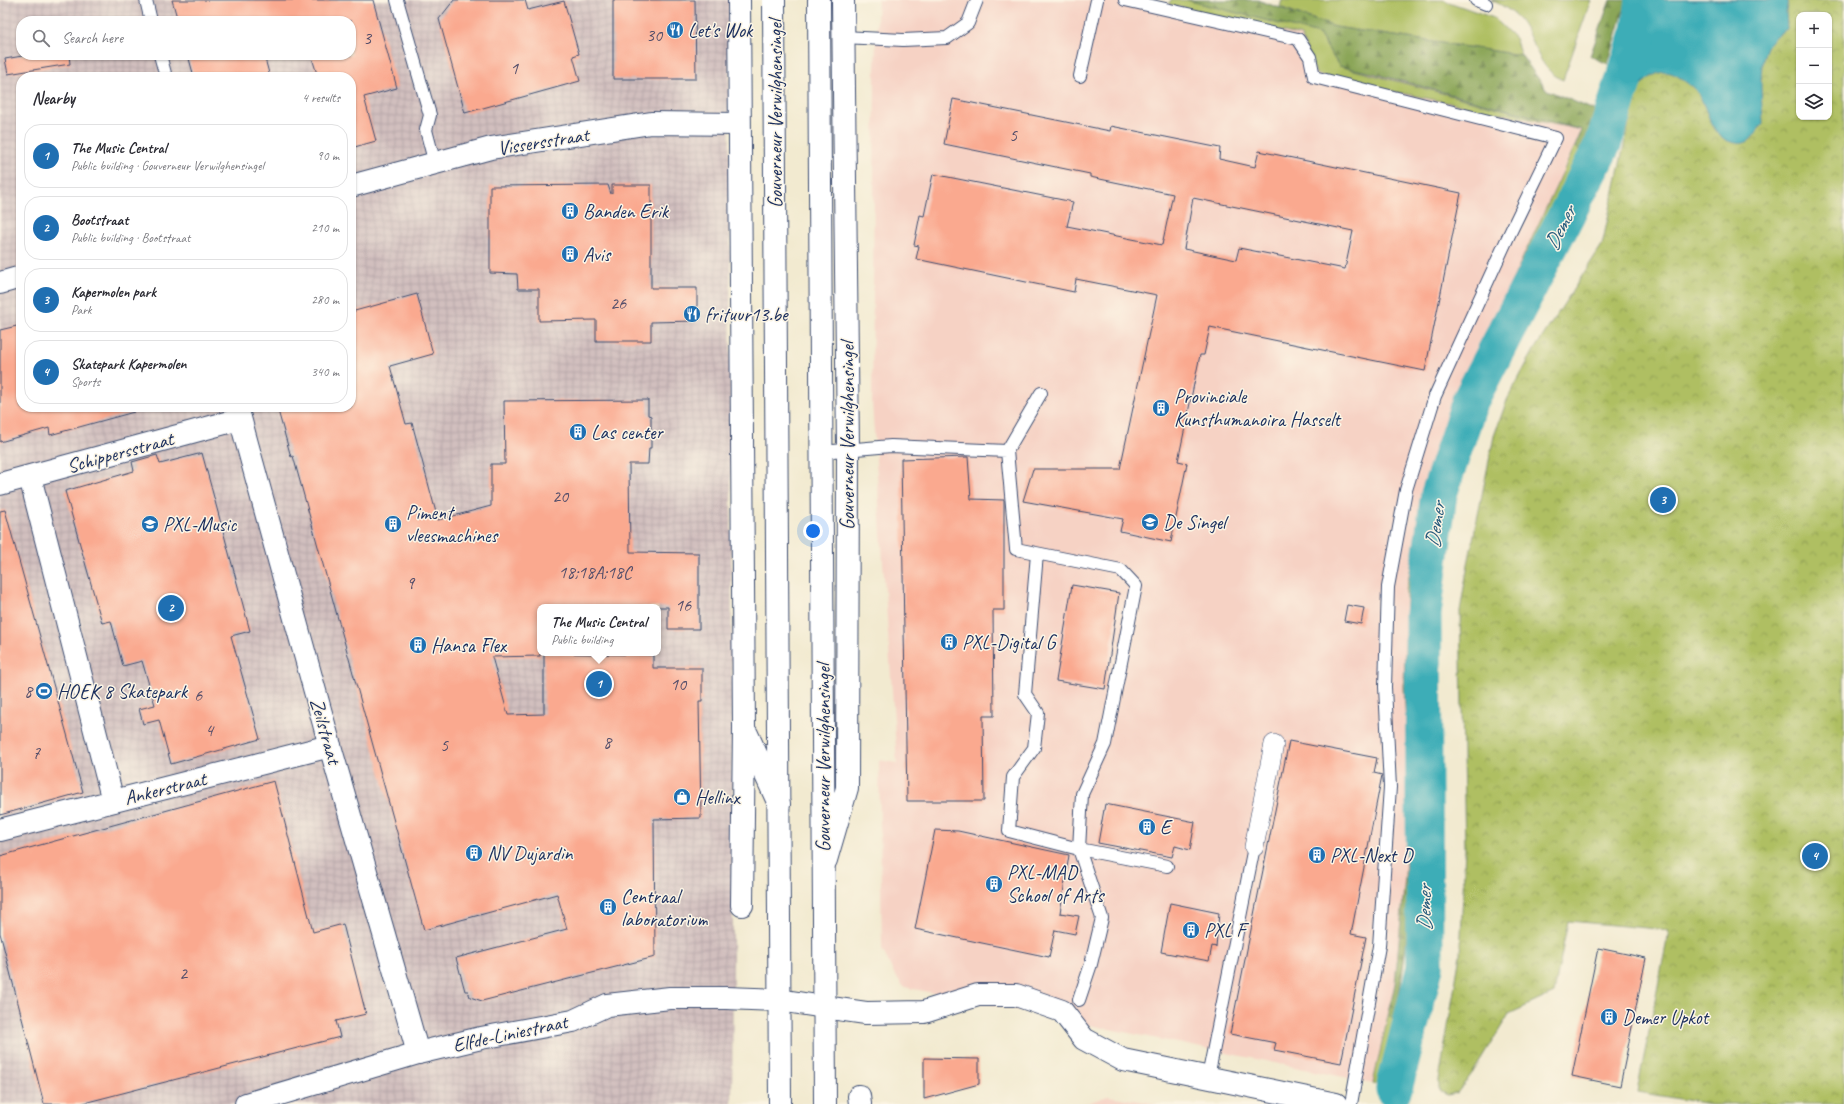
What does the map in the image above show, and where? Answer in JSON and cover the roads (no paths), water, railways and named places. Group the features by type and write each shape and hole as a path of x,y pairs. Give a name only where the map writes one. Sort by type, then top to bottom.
{"main road":[{"name":"Gouverneur Verwilghensingel","path":"739,0 744,727 742,905"},
{"name":"Gouverneur Verwilghensingel","path":"774,0 780,1104"},
{"name":"Gouverneur Verwilghensingel","path":"818,0 825,1104"},
{"name":"Gouverneur Verwilghensingel","path":"823,868 847,788 848,449 843,37 844,0"},
{"name":"Vissersstraat","path":"356,185 491,148 651,124 739,124"},
{"path":"0,283 16,278"},
{"name":"Schippersstraat","path":"0,484 30,477 239,413"},
{"name":"Zeilstraat","path":"239,413 330,746 418,1053"},
{"path":"30,477 113,801"},
{"name":"Gouverneur Verwilghensingel","path":"744,727 779,804"},
{"name":"Ankerstraat","path":"0,830 330,746"},
{"path":"824,1007 866,1013 924,1012 978,995 1016,995 1062,1011 1084,1039 1123,1060 1336,1104"},
{"name":"Elfde-Liniestraat","path":"246,1104 418,1053 481,1038 573,1021 607,1005 670,998 726,998 779,1000 824,1007"}],"street":[{"path":"1254,847 1274,744"}],"lane":[{"path":"146,0 150,16"},
{"path":"397,0 430,115 426,130 434,164"},
{"path":"843,37 903,40 946,38 968,23 977,0"},
{"path":"1080,76 1097,0"},
{"path":"1125,0 1298,39 1310,57 1314,77 1556,138 1509,235 1435,396 1406,490 1388,587 1385,687 1390,787 1379,946 1351,1104"},
{"path":"161,60 165,72"},
{"path":"1041,393 1007,451 1016,549 1121,570 1136,586 1105,744 1082,794 1079,849 1102,918 1091,964 1079,1000"},
{"path":"821,452 891,446 1007,451"},
{"path":"1037,554 1025,694 1038,713 1034,748 1013,777 1009,831 1079,849 1167,866"},
{"path":"1208,1077 1254,847"}],"water":[{"path":"1633,0 1788,0 1786,11 1787,29 1776,36 1768,45 1762,63 1761,83 1763,123 1750,140 1745,143 1738,143 1728,141 1721,136 1712,124 1698,93 1691,86 1672,73 1658,73 1642,84 1632,95 1626,110 1607,84"}],"waterway":[{"name":"Demer","path":"1394,1089 1425,967 1423,614 1439,494 1470,401 1603,144 1640,30 1644,0"}],"place":[{"name":"Let's Wok","path":"675,30"},
{"name":"Banden Erik","path":"570,211"},
{"name":"Avis","path":"570,254"},
{"name":"frituur13.be","path":"692,314"},
{"name":"Provinciale Kunsthumanoira Hasselt","path":"1161,408"},
{"name":"Las center","path":"578,432"},
{"name":"Kapermolen park","path":"1663,500"},
{"name":"De Singel","path":"1150,522"},
{"name":"PXL-Music","path":"150,524"},
{"name":"Piment vleesmachines","path":"393,524"},
{"name":"Bootstraat","path":"171,608"},
{"name":"PXL-Digital G","path":"949,642"},
{"name":"Hansa Flex","path":"418,645"},
{"name":"The Music Central","path":"599,684"},
{"name":"HOEK 8 Skatepark","path":"44,691"},
{"name":"Hellinx","path":"682,797"},
{"name":"E","path":"1147,827"},
{"name":"NV Dujardin","path":"474,853"},
{"name":"PXL-Next D","path":"1317,855"},
{"name":"Skatepark Kapermolen","path":"1815,856"},
{"name":"PXL-MAD School of Arts","path":"994,884"},
{"name":"Centraal laboratorium","path":"608,907"},
{"name":"PXL F","path":"1191,930"},
{"name":"Demer Upkot","path":"1609,1017"}]}
